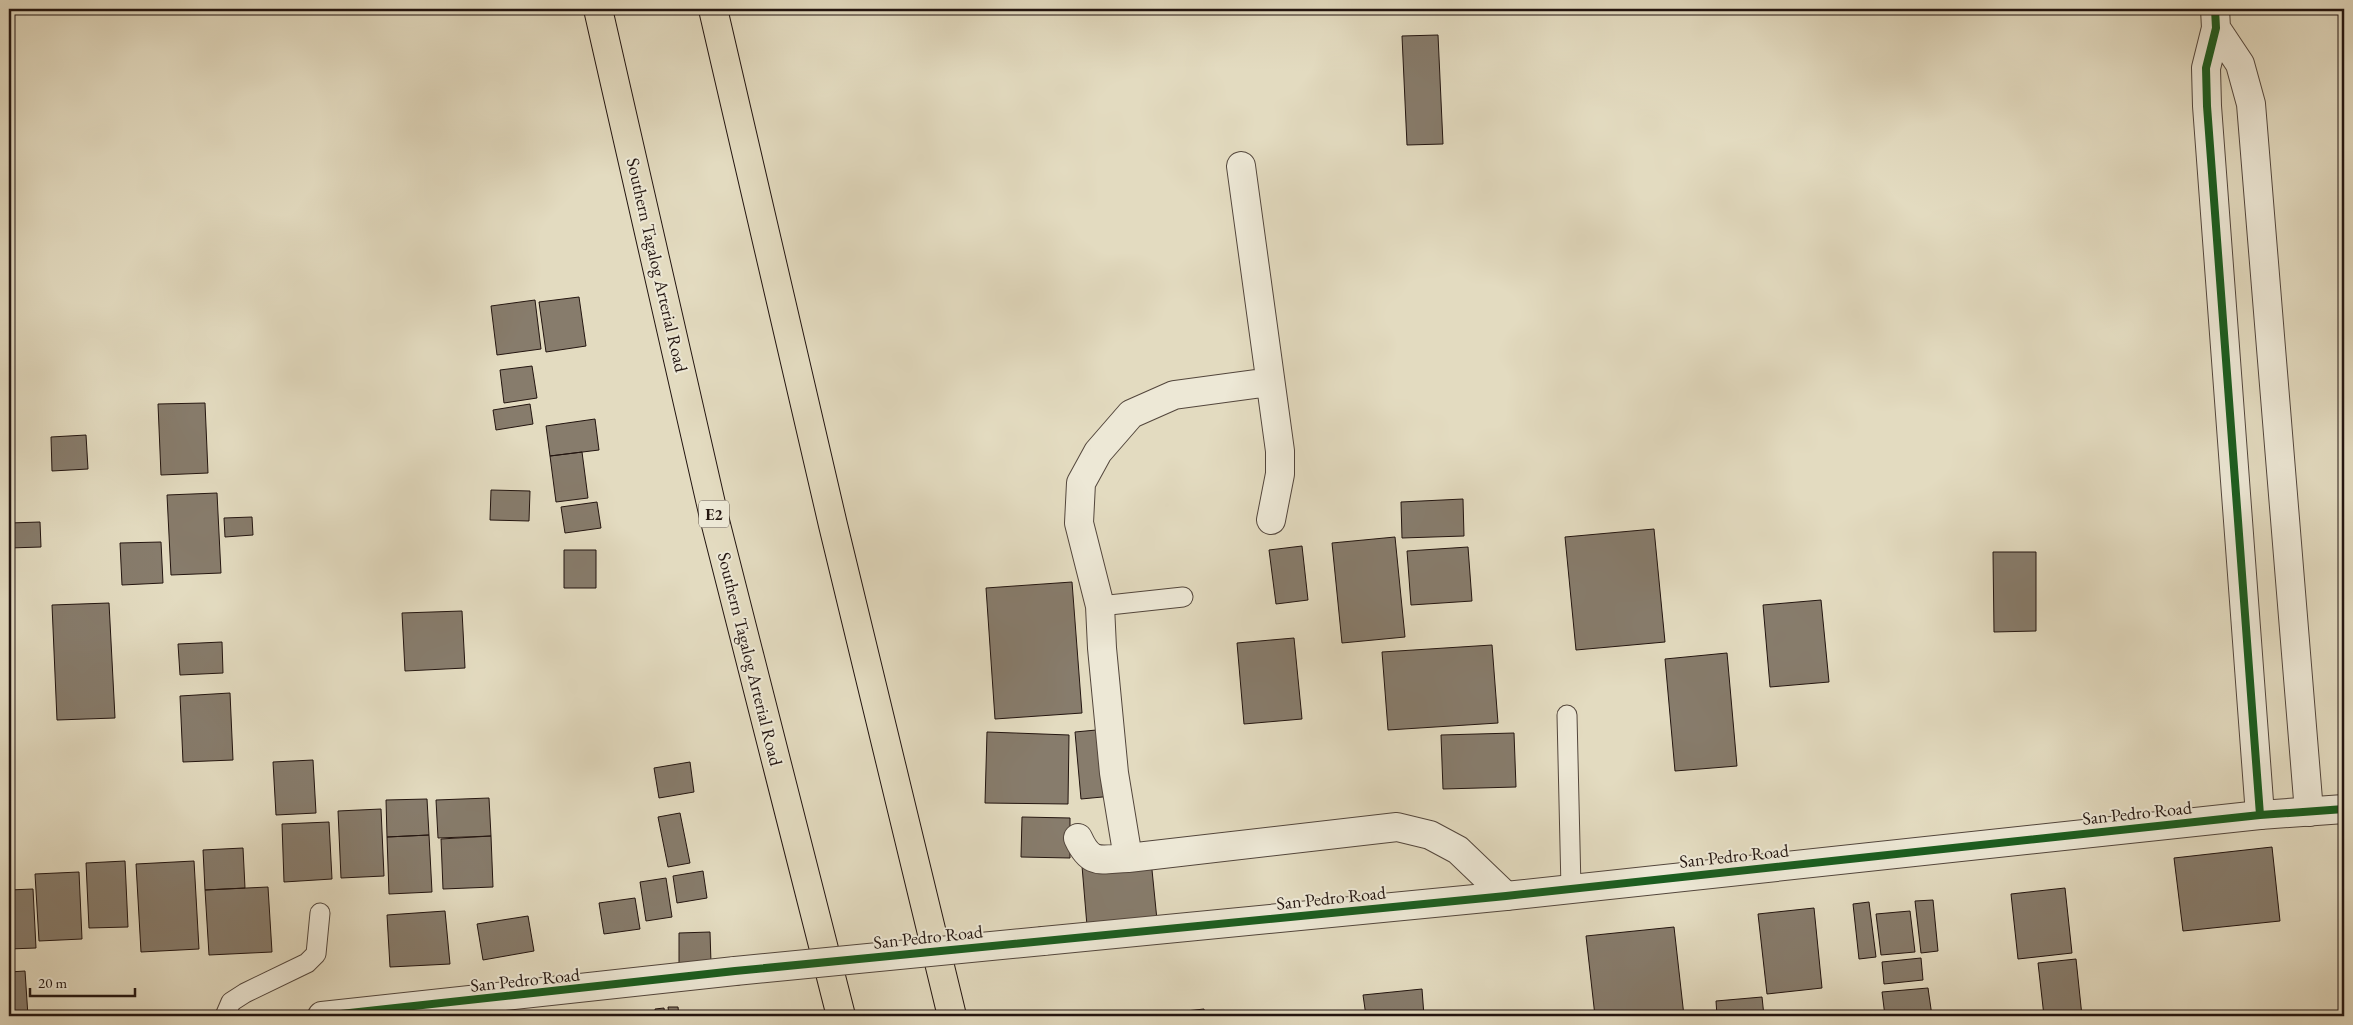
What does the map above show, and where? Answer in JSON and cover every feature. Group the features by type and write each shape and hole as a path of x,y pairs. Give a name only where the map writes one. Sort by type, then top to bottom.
{"highway":[{"name":"Southern Tagalog Arterial Road","path":"598,9 714,517 841,1016"},
{"path":"712,9 830,515 952,1016"}],"street":[{"path":"2216,18 2240,64 2251,104 2309,812"},
{"path":"2216,18 2206,68 2207,106 2260,815"},
{"path":"1241,166 1280,451 1280,474 1271,520"},
{"path":"1128,858 1114,773 1102,648 1100,606 1079,524 1081,483 1098,452 1131,414 1174,395 1270,382"},
{"name":"San Pedro Road","path":"322,1016 735,971 1506,896 2260,815 2344,809"},
{"path":"1078,838 1086,854 1097,860 1397,827 1430,835 1458,850 1506,896"}],"lane":[{"path":"1100,606 1183,597"},
{"path":"1567,715 1571,888"},
{"path":"225,1016 231,1002 244,992 307,964 316,954 320,914"}],"building":[{"path":"1438,35 1443,144 1407,145 1402,36"},
{"path":"579,297 586,346 546,352 539,302"},
{"path":"535,300 541,349 497,355 491,306"},
{"path":"532,366 537,398 504,403 500,370"},
{"path":"205,403 208,473 161,475 158,404"},
{"path":"530,404 533,424 496,430 493,410"},
{"path":"595,419 599,450 550,456 546,426"},
{"path":"86,435 88,469 52,471 51,437"},
{"path":"582,452 588,498 556,502 550,456"},
{"path":"491,490 530,491 529,521 490,520"},
{"path":"217,493 221,573 171,575 167,495"},
{"path":"1463,499 1464,536 1402,538 1401,502"},
{"path":"597,502 601,528 565,533 561,507"},
{"path":"252,517 253,535 225,537 224,518"},
{"path":"40,522 41,547 9,548 9,523"},
{"path":"1654,529 1665,642 1576,650 1565,537"},
{"path":"1395,537 1405,637 1342,643 1332,543"},
{"path":"161,542 163,583 122,585 120,543"},
{"path":"1302,546 1308,600 1276,604 1269,550"},
{"path":"1468,547 1472,601 1411,605 1407,551"},
{"path":"564,550 596,550 596,588 564,588"},
{"path":"1993,552 2036,552 2036,631 1994,632"},
{"path":"1072,582 1082,713 995,719 986,588"},
{"path":"1821,600 1829,682 1770,687 1763,605"},
{"path":"109,603 115,718 57,720 52,605"},
{"path":"462,611 465,668 405,671 402,613"},
{"path":"1294,638 1302,719 1244,724 1237,643"},
{"path":"222,642 223,673 180,675 178,644"},
{"path":"1492,645 1498,723 1388,730 1382,652"},
{"path":"1727,653 1737,766 1675,771 1665,659"},
{"path":"230,693 233,760 183,762 180,696"},
{"path":"1107,729 1113,796 1081,799 1075,732"},
{"path":"987,732 1069,735 1068,804 985,803"},
{"path":"1514,733 1516,787 1443,789 1441,735"},
{"path":"313,760 316,813 276,815 273,762"},
{"path":"690,762 694,792 659,798 654,768"},
{"path":"489,798 491,836 438,838 436,800"},
{"path":"427,799 429,835 387,837 386,800"},
{"path":"381,809 384,876 341,878 338,811"},
{"path":"680,813 690,863 668,867 658,817"},
{"path":"1022,817 1070,818 1070,858 1021,857"},
{"path":"329,822 332,879 284,882 282,824"},
{"path":"429,835 432,892 389,894 387,837"},
{"path":"491,836 493,887 443,889 441,839"},
{"path":"2272,847 2280,921 2183,931 2174,858"},
{"path":"243,848 245,888 205,890 203,850"},
{"path":"1151,860 1157,920 1087,926 1082,866"},
{"path":"125,861 128,927 89,928 86,863"},
{"path":"194,861 199,949 141,952 136,864"},
{"path":"703,871 707,898 677,903 673,876"},
{"path":"79,872 82,939 39,941 35,874"},
{"path":"666,878 672,917 646,921 640,882"},
{"path":"268,887 272,952 209,955 205,890"},
{"path":"2065,888 2072,953 2018,959 2011,894"},
{"path":"33,889 36,948 9,949 9,890"},
{"path":"635,898 640,929 604,934 599,903"},
{"path":"1933,900 1938,951 1921,953 1915,901"},
{"path":"1869,902 1876,957 1859,959 1853,904"},
{"path":"1814,908 1822,988 1767,994 1758,914"},
{"path":"445,911 450,964 390,967 387,915"},
{"path":"1910,911 1915,952 1881,955 1876,914"},
{"path":"528,916 534,951 483,960 477,924"},
{"path":"1674,927 1684,1016 1595,1016 1586,936"},
{"path":"710,932 711,963 679,964 679,933"},
{"path":"1921,958 1923,980 1884,984 1882,962"},
{"path":"2076,959 2082,1016 2044,1016 2038,963"},
{"path":"25,971 28,1016 9,1016 9,972"},
{"path":"1928,988 1932,1016 1885,1016 1882,992"},
{"path":"1422,989 1424,1016 1366,1016 1363,995"},
{"path":"1762,997 1764,1016 1717,1016 1716,1001"},
{"path":"668,1007 678,1007 679,1016 669,1016"},
{"path":"664,1008 665,1016 656,1016 655,1009"},
{"path":"1204,1009 1205,1016 1159,1016 1159,1014"},
{"path":"1360,1013 1361,1016 1329,1016"}],"cycle path":[{"path":"2215,9 2216,28 2206,68 2207,106 2260,815"},
{"path":"322,1016 735,971 1506,896 2260,815 2344,809"}]}
